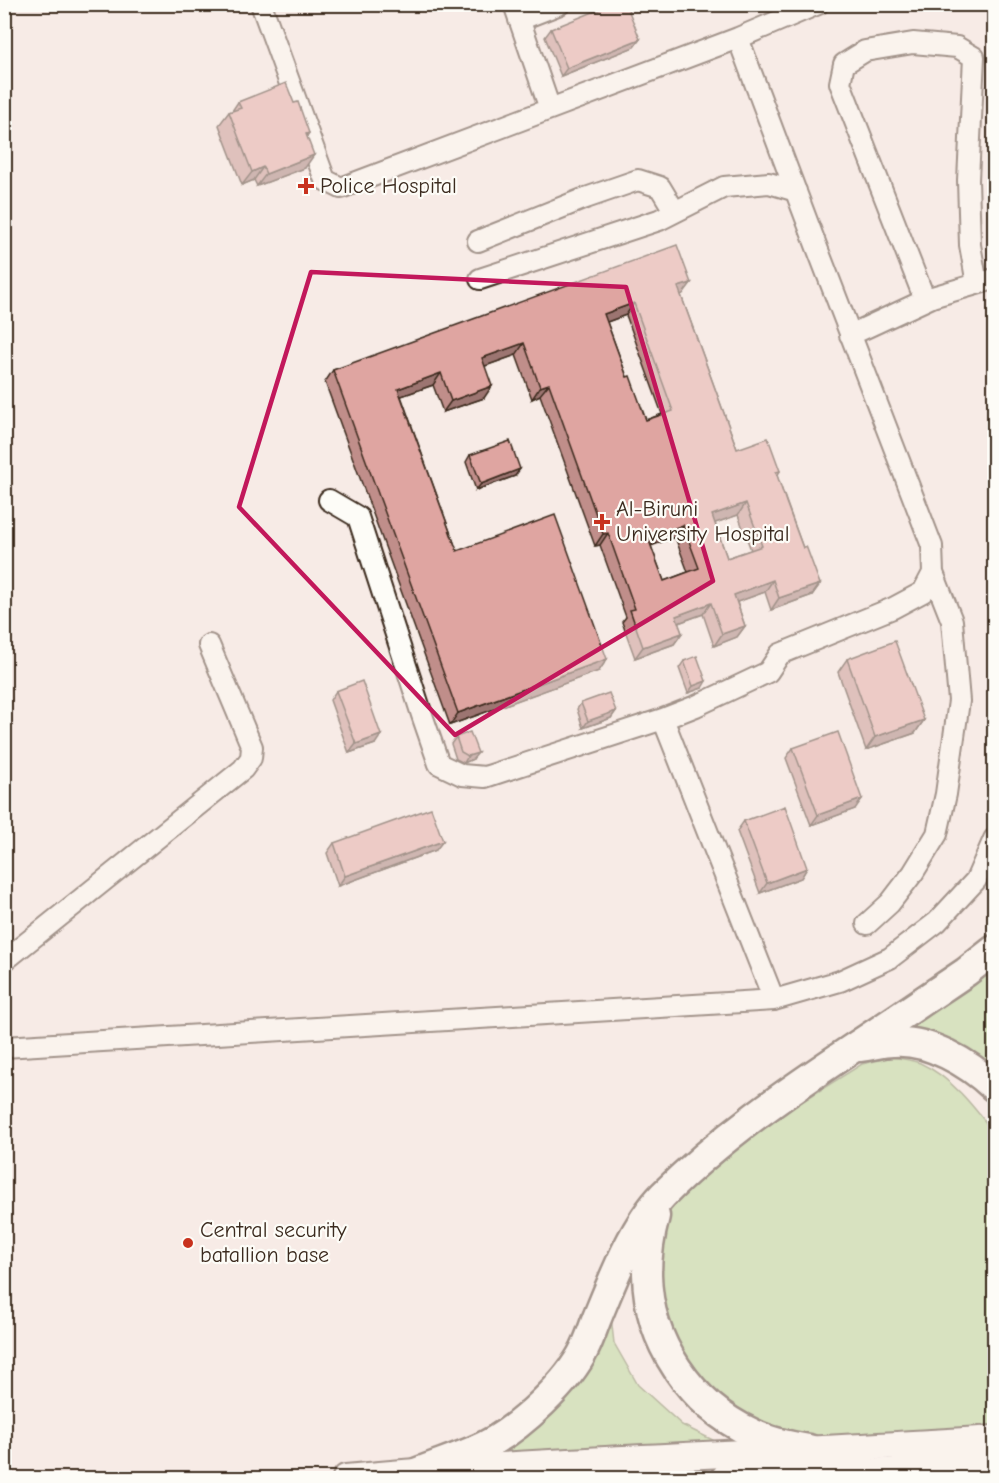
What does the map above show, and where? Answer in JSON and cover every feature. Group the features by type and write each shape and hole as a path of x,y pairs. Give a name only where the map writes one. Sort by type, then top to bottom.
{"highway":[{"path":"418,1472 486,1445 520,1422 551,1394 585,1349 624,1257 641,1224 662,1197 714,1150 785,1093 966,972 994,950"},
{"path":"852,1049 894,1042 931,1048 968,1066 994,1087"},
{"path":"662,1197 650,1235 647,1275 653,1314 667,1351 689,1385 702,1399 734,1424 761,1437 789,1446 809,1449"}],"main road":[{"path":"346,1479 418,1472 809,1449 879,1466 994,1439"},
{"path":"724,1479 784,1477 879,1466 994,1465"}],"street":[{"path":"261,4 325,180 341,188 738,38 818,4"},
{"path":"550,109 517,12 560,4"},
{"path":"738,38 932,546 933,573 952,621 958,701 946,794 937,834 914,873 890,903 867,924"},
{"path":"850,334 925,300 986,282 970,245 968,180 974,57 957,47 913,43 865,51 844,64 840,83 925,300"},
{"path":"478,241 583,199 638,180 660,187 675,212"},
{"path":"480,279 660,220 724,187 769,183 796,191"},
{"path":"329,500 358,517 439,764 462,775 485,777 696,706 768,672 780,654 893,608 923,592 933,573"},
{"path":"4,961 243,769 251,758 252,747 209,645"},
{"path":"663,719 774,1000"},
{"path":"4,1047 774,1000 840,981 890,958 937,922 976,880 994,839"}],"highlighted area":[{"path":"311,272 626,287 713,581 455,735 239,507"}],"green space":[{"path":"994,962 994,1090 906,1024"},
{"path":"893,1057 920,1063 942,1076 970,1103 994,1133 994,1433 810,1443 748,1426 648,1331 668,1200 779,1116 862,1064"},
{"path":"608,1291 614,1343 638,1385 682,1425 725,1446 472,1461 522,1430"}],"building":[{"path":"613,4 626,4 640,39 567,68 551,29"},
{"path":"286,83 294,103 298,102 314,155 266,174 263,167 252,172 229,112 241,108 238,102"},
{"path":"677,245 691,283 678,287 737,449 768,438 780,471 776,472 786,502 803,548 806,546 820,584 779,598 773,580 734,595 745,626 722,634 711,603 676,616 682,633 643,647 630,610 635,609 608,533 603,534 549,384 540,387 524,343 482,358 492,386 451,401 441,373 398,389 457,551 555,515 607,659 458,713 333,370","holes":["634,303 673,411 646,420 630,376 627,377 604,314","746,503 762,546 727,558 712,515","683,525 699,568 664,581 648,538"]},
{"path":"510,441 520,469 481,484 470,455"},
{"path":"895,641 924,720 875,737 847,659"},
{"path":"697,656 706,681 693,686 684,661"},
{"path":"362,681 381,735 356,744 336,691"},
{"path":"609,693 616,711 588,721 581,703"},
{"path":"470,732 478,753 468,756 461,752 456,737"},
{"path":"838,732 862,799 818,815 793,748"},
{"path":"785,806 807,868 767,883 744,821"},
{"path":"431,808 443,841 345,876 334,843"}],"place":[{"name":"Police Hospital","path":"306,186"},
{"name":"Al-Biruni University Hospital","path":"602,522"},
{"name":"Central security batallion base","path":"188,1243"}]}
